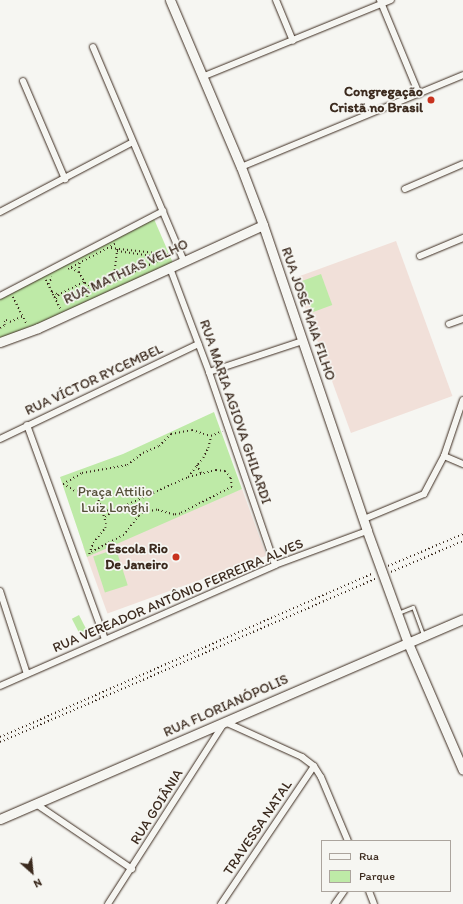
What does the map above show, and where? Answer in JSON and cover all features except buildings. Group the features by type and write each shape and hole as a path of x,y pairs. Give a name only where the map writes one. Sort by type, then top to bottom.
{"street":[{"name":"RUA JOSÉ MAIA FILHO","path":"170,0 241,166 303,340 367,531 397,613 463,770"},
{"path":"276,0 293,41"},
{"path":"202,77 293,41 380,2 391,0"},
{"path":"380,2 419,94"},
{"path":"93,47 182,258"},
{"path":"241,166 463,76"},
{"path":"23,81 65,179"},
{"path":"0,212 133,142"},
{"path":"405,189 463,164"},
{"path":"0,296 163,211"},
{"name":"RUA MATHIAS VELHO","path":"0,342 38,328 170,268 182,258 262,224"},
{"path":"420,256 463,238"},
{"name":"RUA MARIA AGIOVA GHILARDI","path":"170,268 209,372 275,565"},
{"path":"449,324 463,319"},
{"path":"209,372 303,340"},
{"name":"RUA VÍCTOR RYCEMBEL","path":"0,439 198,344"},
{"path":"364,519 424,494 444,456 463,400"},
{"path":"27,425 105,639"},
{"path":"444,456 463,464"},
{"name":"RUA VEREADOR ANTÔNIO FERREIRA ALVES","path":"0,686 275,565 367,531"},
{"path":"0,591 27,674"},
{"name":"RUA FLORIANÓPOLIS","path":"0,819 463,619"},
{"path":"224,722 302,757 314,766 321,777 348,840"},
{"name":"RUA GOIÂNIA","path":"108,904 132,869 224,722"},
{"name":"TRAVESSA NATAL","path":"221,904 314,766"},
{"path":"36,804 132,869"},
{"path":"335,904 343,892"},
{"path":"369,892 374,904"}],"lane":[{"path":"397,613 413,607 424,636"}],"path":[{"path":"117,250 113,282 161,260 159,257 109,248 122,241"},
{"path":"117,250 182,258"},
{"path":"79,274 81,262"},
{"path":"69,268 74,269 87,285 96,287 112,287"},
{"path":"48,285 52,277"},
{"path":"46,280 61,311"},
{"path":"54,297 84,282"},
{"path":"86,299 88,291 87,285"},
{"path":"52,291 58,295"},
{"path":"57,302 58,295"},
{"path":"13,297 28,326"},
{"path":"0,328 6,325 4,322 6,320 10,322 23,316"},
{"path":"105,518 112,511 188,477 216,470 225,471 231,478 232,487 180,514 174,515 157,510 143,513 124,535 90,554 93,543 105,528 105,518 102,510 94,492 74,491 63,484 82,473 127,465 143,453 159,446 171,434 192,430 211,436 228,429"},
{"path":"188,477 208,448 211,436"},
{"path":"197,465 201,473"},
{"path":"102,510 112,511"},
{"path":"0,742 382,572 463,534"},
{"path":"0,737 382,572 463,541"}],"shaded area":[{"path":"396,241 452,396 351,433 295,278"},
{"name":"Escola Rio De Janeiro","path":"242,489 266,556 107,614 83,547"}],"green space":[{"path":"154,219 173,263 0,341 0,299"},
{"path":"321,274 332,305 313,312 301,281"},
{"name":"Praça Attilio Luiz Longhi","path":"214,412 242,489 87,557 60,477 123,454"},
{"path":"116,549 128,585 105,593 93,556"},
{"path":"79,615 87,631 80,635 72,619"}],"place":[{"name":"Congregação Cristã no Brasil","path":"431,100"},
{"name":"Escola Rio De Janeiro","path":"176,557"}]}
